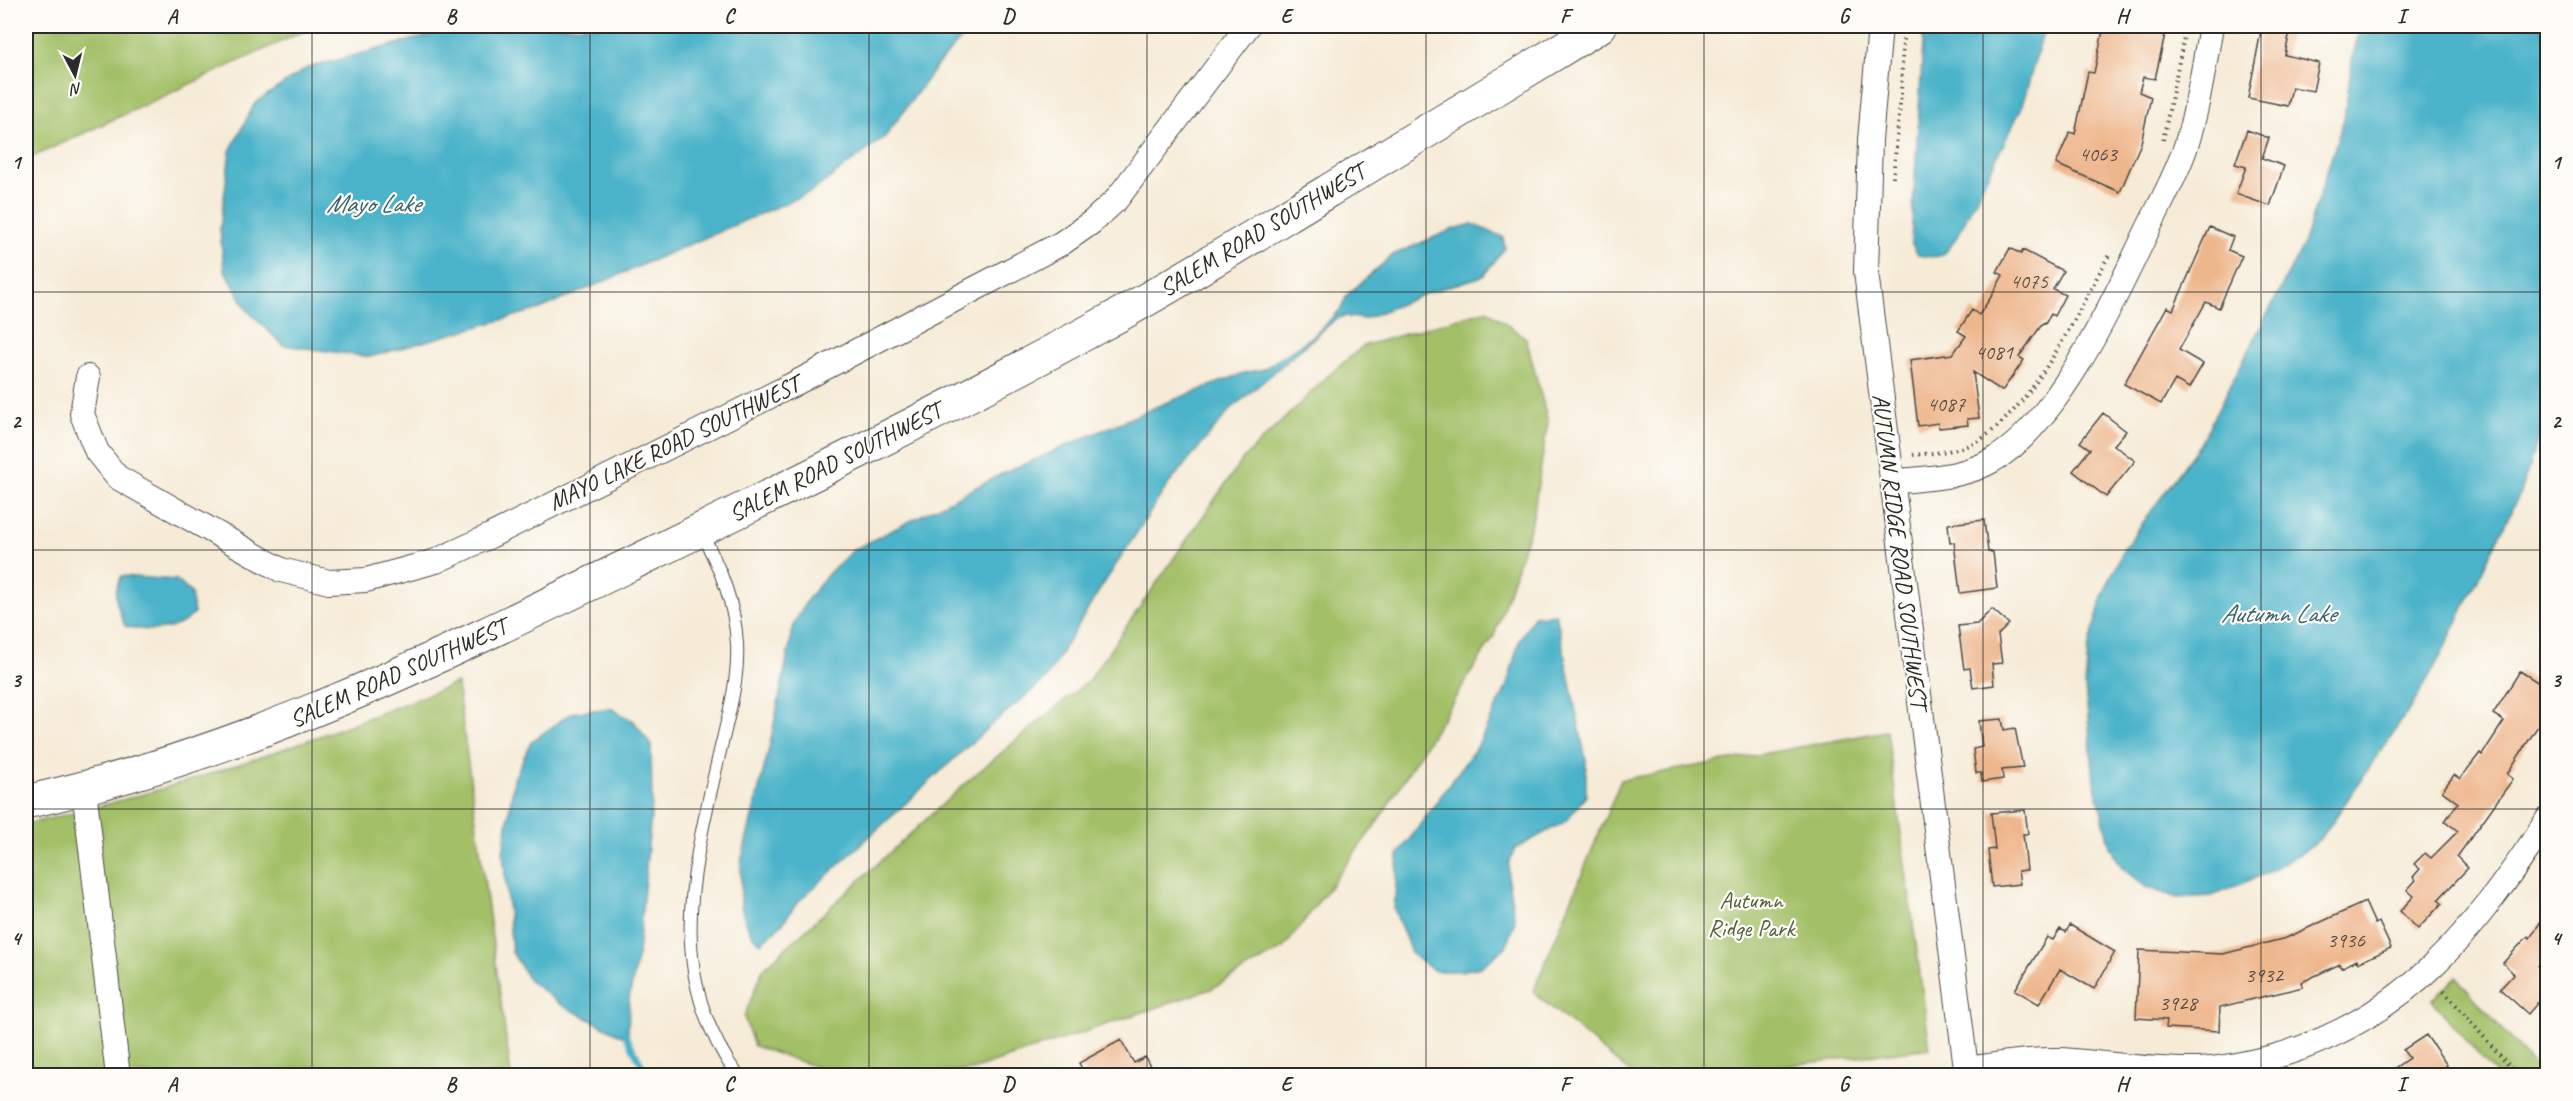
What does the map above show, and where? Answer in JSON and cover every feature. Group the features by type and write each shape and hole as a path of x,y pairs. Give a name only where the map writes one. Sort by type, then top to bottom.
{"main road":[{"name":"SALEM ROAD SOUTHWEST","path":"26,802 84,789 217,749 334,704 442,656 700,530 1012,372 1164,290 1600,26"}],"street":[{"name":"MAYO LAKE ROAD SOUTHWEST","path":"88,377 82,414 97,452 117,477 280,570 329,582 366,580 436,561 792,385 1062,243 1092,222 1116,200 1248,26"},
{"name":"AUTUMN RIDGE ROAD SOUTHWEST","path":"1880,26 1870,140 1865,253 1966,1072"},
{"path":"1892,482 1955,475 1992,461 2019,441 2056,398 2133,260 2171,182 2185,147 2196,109 2211,26"},
{"path":"84,789 118,1076"},
{"path":"1966,1072 2024,1062 2061,1060 2171,1070 2199,1070 2249,1063 2318,1042 2376,1013 2427,972 2488,904 2547,819"}],"lane":[{"path":"700,530 723,577 734,614 737,645 730,710 696,856 689,947 704,1009 720,1046 738,1076"}],"path":[{"path":"2161,148 2187,26"},
{"path":"1892,187 1901,95 1903,36"},
{"path":"1913,455 1965,446 1983,438 2013,409 2056,354 2112,249"},
{"path":"2444,990 2518,1076"}],"green space":[{"path":"26,26 315,26 26,160"},
{"path":"1487,310 1526,338 1548,422 1532,522 1494,636 1376,824 1284,948 1211,989 972,1070 912,1076 840,1075 754,1046 744,1017 763,969 970,779 1089,680 1243,459 1328,376 1363,346"},
{"path":"457,683 511,1075 26,1075 26,824 190,780 298,744"},
{"name":"Autumn Ridge Park","path":"1887,731 1930,1048 1709,1075 1633,1075 1533,992 1621,780"},
{"path":"2456,977 2542,1075 2496,1075 2432,1000"}],"water":[{"name":"Mayo Lake","path":"464,26 973,26 938,64 885,137 811,192 540,309 370,357 283,345 248,311 224,269 220,229 230,151 255,103 307,68"},
{"path":"1924,26 2045,26 2021,109 1958,235 1946,251 1933,257 1918,255 1911,242"},
{"name":"Autumn Lake","path":"2361,26 2547,26 2547,413 2520,493 2440,657 2417,698 2322,837 2303,852 2262,875 2212,896 2177,898 2146,887 2123,869 2110,847 2094,781 2085,686 2088,651 2102,597 2124,549 2200,444 2303,245 2344,119 2353,55"},
{"path":"1472,224 1503,237 1505,248 1483,276 1427,293 1364,319 1344,316 1336,319 1230,410 1167,486 1045,680 990,726 797,903 782,924 761,943 752,935 745,922 741,906 741,862 770,744 794,624 807,600 829,573 853,550 1004,473 1163,404 1244,373 1264,369 1313,336 1341,309 1347,295 1393,255 1451,230"},
{"path":"122,576 176,580 191,593 194,613 179,624 162,629 125,626 116,595 116,589"},
{"path":"1556,614 1586,760 1586,796 1566,821 1515,849 1509,862 1508,880 1515,921 1506,947 1481,967 1460,971 1435,971 1412,955 1394,909 1398,855 1478,745 1506,688 1519,642 1534,616"},
{"path":"610,708 634,721 651,745 652,804 638,954 629,999 628,1039 560,1004 529,980 512,952 503,853 514,779 531,742 571,713"}],"building":[{"path":"2104,26 2167,26 2155,79 2143,77 2139,92 2151,97 2141,143 2120,192 2056,164 2070,132 2075,134 2088,72 2094,73"},
{"path":"2262,26 2291,26 2285,55 2319,63 2313,91 2292,87 2288,106 2248,98"},
{"path":"2247,130 2269,138 2262,158 2284,166 2270,206 2236,194 2246,167 2235,164"},
{"path":"2210,227 2233,237 2228,250 2242,256 2219,308 2206,302 2179,350 2203,364 2189,388 2175,380 2161,404 2124,384 2167,307 2173,310"},
{"path":"2010,248 2021,254 2023,250 2063,271 2053,289 2065,295 2054,316 2051,314 2045,324 2043,323 2019,357 2024,360 2002,391 1973,372 1979,418 1967,419 1968,425 1939,428 1938,423 1918,426 1910,360 1953,354 1966,336 1958,331 1972,310 1979,315 2003,275 1997,272"},
{"path":"2103,413 2126,431 2114,445 2135,461 2106,497 2073,471 2090,449 2080,442"},
{"path":"1984,520 1988,552 1993,552 1997,588 1960,593 1954,542 1950,543 1948,524"},
{"path":"1992,609 2009,624 1998,635 2002,663 1992,664 1994,685 1973,688 1970,668 1964,669 1958,626 1977,624"},
{"path":"2520,671 2547,688 2547,712 2507,774 2513,779 2457,857 2468,868 2438,900 2442,903 2418,929 2400,911 2414,896 2407,890 2416,880 2413,877 2420,869 2414,864 2425,853 2431,858 2458,831 2445,821 2458,803 2442,791 2454,775 2460,779 2480,753 2482,755 2504,721 2493,714"},
{"path":"2002,719 2004,730 2015,728 2023,768 2002,770 2003,779 1982,782 1981,773 1976,773 1973,749 1982,747 1979,721"},
{"path":"2025,810 2028,834 2023,834 2027,870 2018,871 2020,884 1992,887 1988,850 1995,849 1991,813"},
{"path":"2365,902 2375,924 2379,922 2391,948 2358,963 2357,960 2341,968 2340,964 2302,982 2303,987 2220,1007 2219,1031 2166,1028 2167,1020 2136,1018 2139,950 2223,954 2286,938"},
{"path":"2547,912 2547,955 2538,966 2547,975 2547,992 2528,1014 2500,989 2514,974 2503,963 2528,936 2530,938"},
{"path":"2070,925 2115,952 2094,989 2060,969 2039,1004 2015,990 2047,937 2053,940 2060,929 2066,932"},
{"path":"2426,1035 2447,1065 2431,1076 2383,1076 2409,1058 2403,1050"},
{"path":"1121,1040 1134,1063 1145,1057 1155,1076 1086,1076 1079,1063"}],"waterway":[{"path":"625,1034 648,1076"}]}
